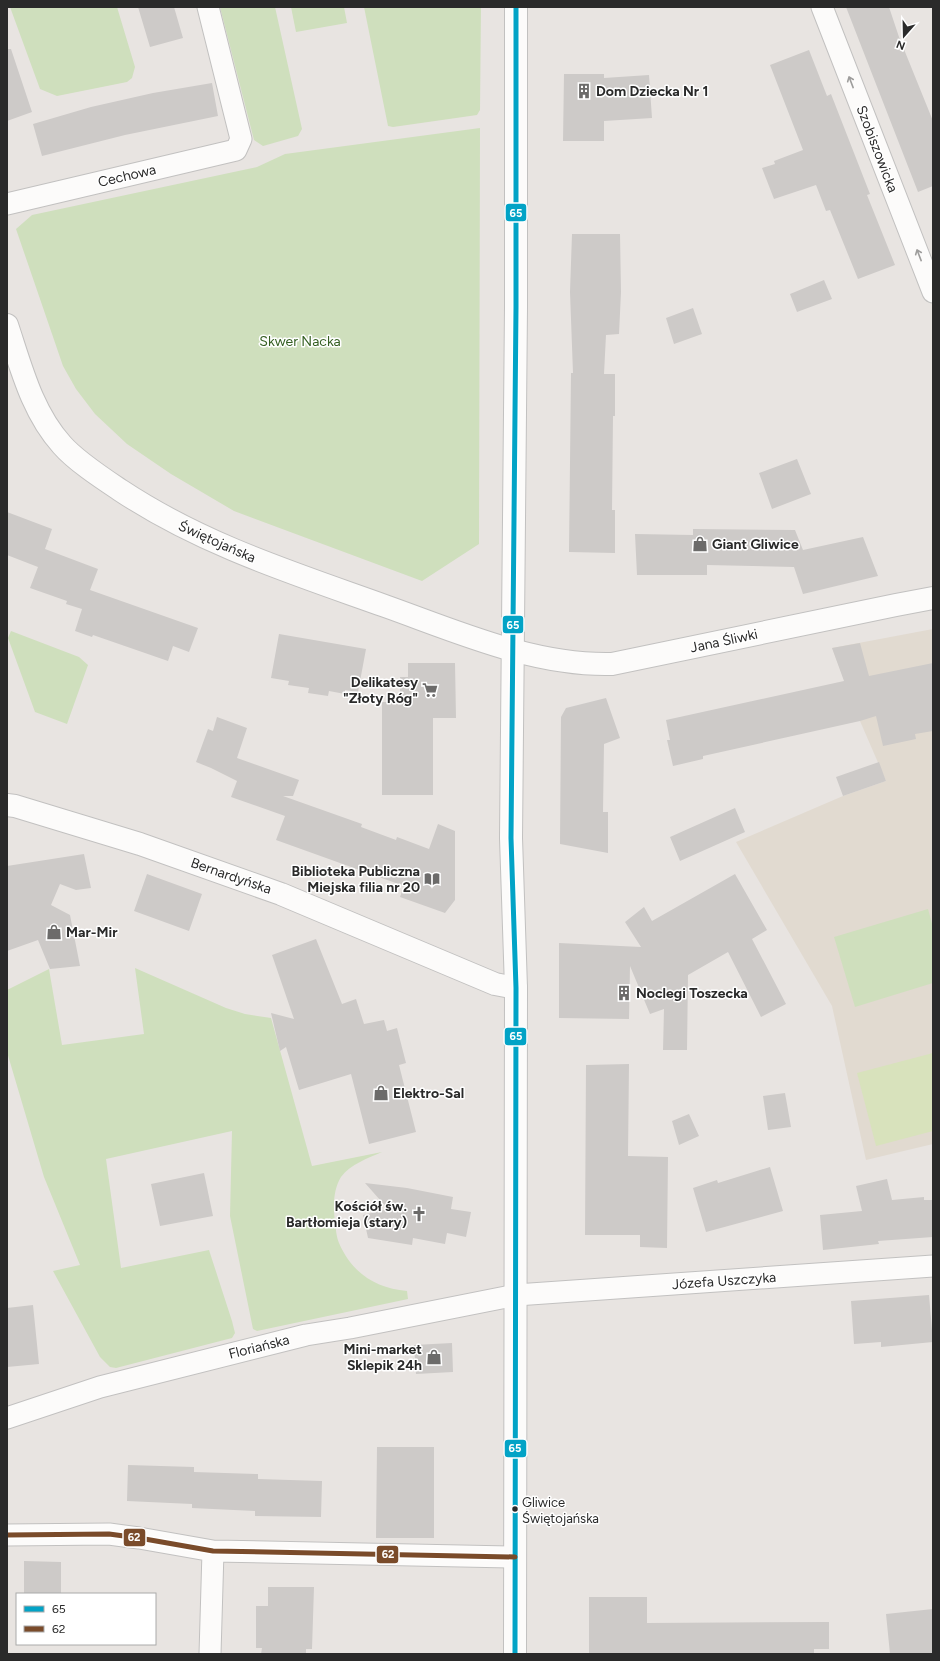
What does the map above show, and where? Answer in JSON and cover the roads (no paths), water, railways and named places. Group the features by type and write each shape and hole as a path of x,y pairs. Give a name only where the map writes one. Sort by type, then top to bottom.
{"main road":[{"path":"515,1654 516,988 511,838 514,651 516,7"},
{"name":"Świętojańska","path":"7,326 37,411 62,446 99,476 148,509 194,533 251,558 514,651"},
{"name":"Jana Śliwki","path":"514,651 586,664 612,664 933,598"},
{"name":"Bernardyńska","path":"7,805 67,821 140,844 281,894 496,984 516,988"}],"street":[{"name":"Cechowa","path":"7,204 236,150 241,139 208,7"},
{"name":"Szobiszowicka","path":"822,7 933,292"},
{"name":"Józefa Uszczyka","path":"516,1295 933,1266"},
{"name":"Floriańska","path":"7,1418 100,1387 292,1338 516,1295"},
{"path":"7,1535 109,1534 140,1538 213,1552 515,1556"},
{"path":"210,1654 213,1552"}],"place":[{"name":"Dom Dziecka Nr 1","path":"584,91"},
{"name":"Giant Gliwice","path":"700,544"},
{"name":"Delikatesy \"Złoty Róg\"","path":"430,690"},
{"name":"Biblioteka Publiczna Miejska filia nr 20","path":"432,879"},
{"name":"Mar-Mir","path":"54,932"},
{"name":"Noclegi Toszecka","path":"624,993"},
{"name":"Elektro-Sal","path":"381,1093"},
{"name":"Kościół św. Bartłomieja (stary)","path":"419,1214"},
{"name":"Mini-market Sklepik 24h","path":"434,1357"},
{"name":"Gliwice Świętojańska","path":"515,1509"}],"park label":[{"name":"Skwer Nacka","path":"300,341"}]}
